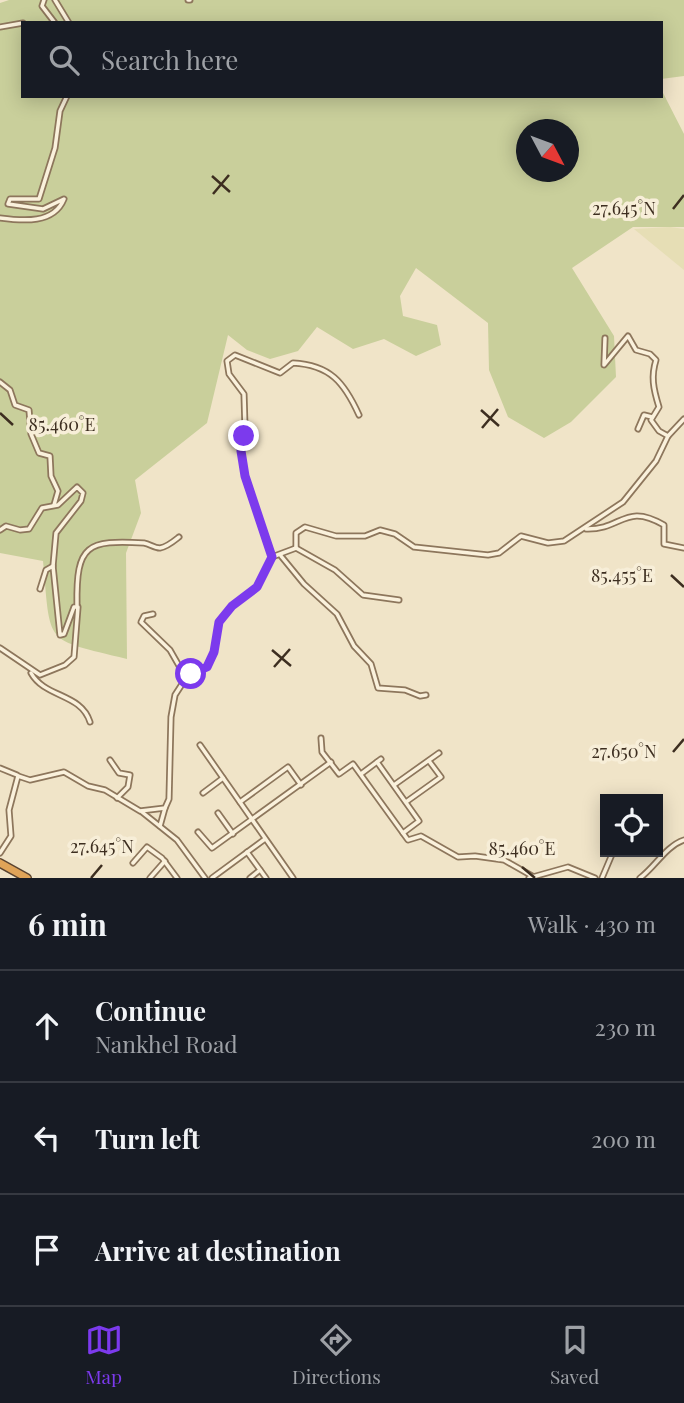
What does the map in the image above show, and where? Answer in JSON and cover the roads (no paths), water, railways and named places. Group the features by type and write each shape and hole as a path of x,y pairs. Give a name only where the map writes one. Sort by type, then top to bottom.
{"highway":[{"path":"0,863 27,878"}],"street":[{"path":"44,0 42,6 53,21"},
{"path":"55,0 68,21"},
{"path":"0,27 21,23"},
{"path":"0,218 42,219 60,209 64,199 43,209 8,204 10,199 39,199 55,148 60,111 66,98"},
{"path":"605,338 604,365 628,336 636,350 656,359 652,369 652,384 659,407 652,417"},
{"path":"159,827 169,799 171,717 175,695 186,678 207,667 214,652 219,622 232,606 257,587 272,557 245,476 241,451 245,428 244,394 229,374 227,361 235,355 281,373 293,363 324,368 334,375 359,415"},
{"path":"0,382 10,390 15,405 29,410 31,434 39,453 50,456 51,477 58,491 54,505"},
{"path":"638,429 644,415 652,417 659,431 668,436"},
{"path":"296,548 296,533 300,527 355,536 365,536 380,530 395,534 414,547 488,555 499,553 521,536 555,543 583,529 633,494 640,478 656,461 668,436 684,419"},
{"path":"0,530 6,526 20,530 29,529 42,508 65,500 73,488 77,487 83,493 81,501 56,533 53,566 60,635 64,634 77,606"},
{"path":"583,529 595,529 634,514 643,515 664,525 664,544 684,548"},
{"path":"30,671 44,674 74,657 79,614 78,567 81,558 97,544 123,541 159,548 179,537"},
{"path":"272,557 281,556 296,548"},
{"path":"296,548 335,570 363,595 399,600"},
{"path":"281,556 304,584 337,614 354,646 370,664 380,689 426,695"},
{"path":"40,589 46,570 53,566"},
{"path":"153,614 144,615 141,622 170,650 186,678"},
{"path":"0,648 7,650 30,671 35,680 49,690 83,707 90,722"},
{"path":"321,738 322,752 339,774 353,764 408,840 421,836 458,857 475,856 504,860 532,877 568,867 595,878"},
{"path":"200,745 293,878"},
{"path":"394,785 439,752"},
{"path":"110,760 119,773 130,775 128,787 117,798"},
{"path":"360,774 379,761 419,821 402,833"},
{"path":"406,802 441,778 429,761"},
{"path":"198,832 212,848 331,762"},
{"path":"240,802 288,767 301,785"},
{"path":"0,768 35,780 64,772 117,798 140,811 177,840 205,878"},
{"path":"0,853 11,836 9,810 18,776"},
{"path":"203,793 223,778"},
{"path":"140,811 164,808"},
{"path":"218,813 233,834"},
{"path":"212,878 265,839"},
{"path":"639,878 684,840"},
{"path":"133,863 147,847 165,861 177,878"},
{"path":"247,852 266,878"},
{"path":"602,878 611,857"},
{"path":"150,877 165,861"},
{"path":"250,878 260,870"}]}
